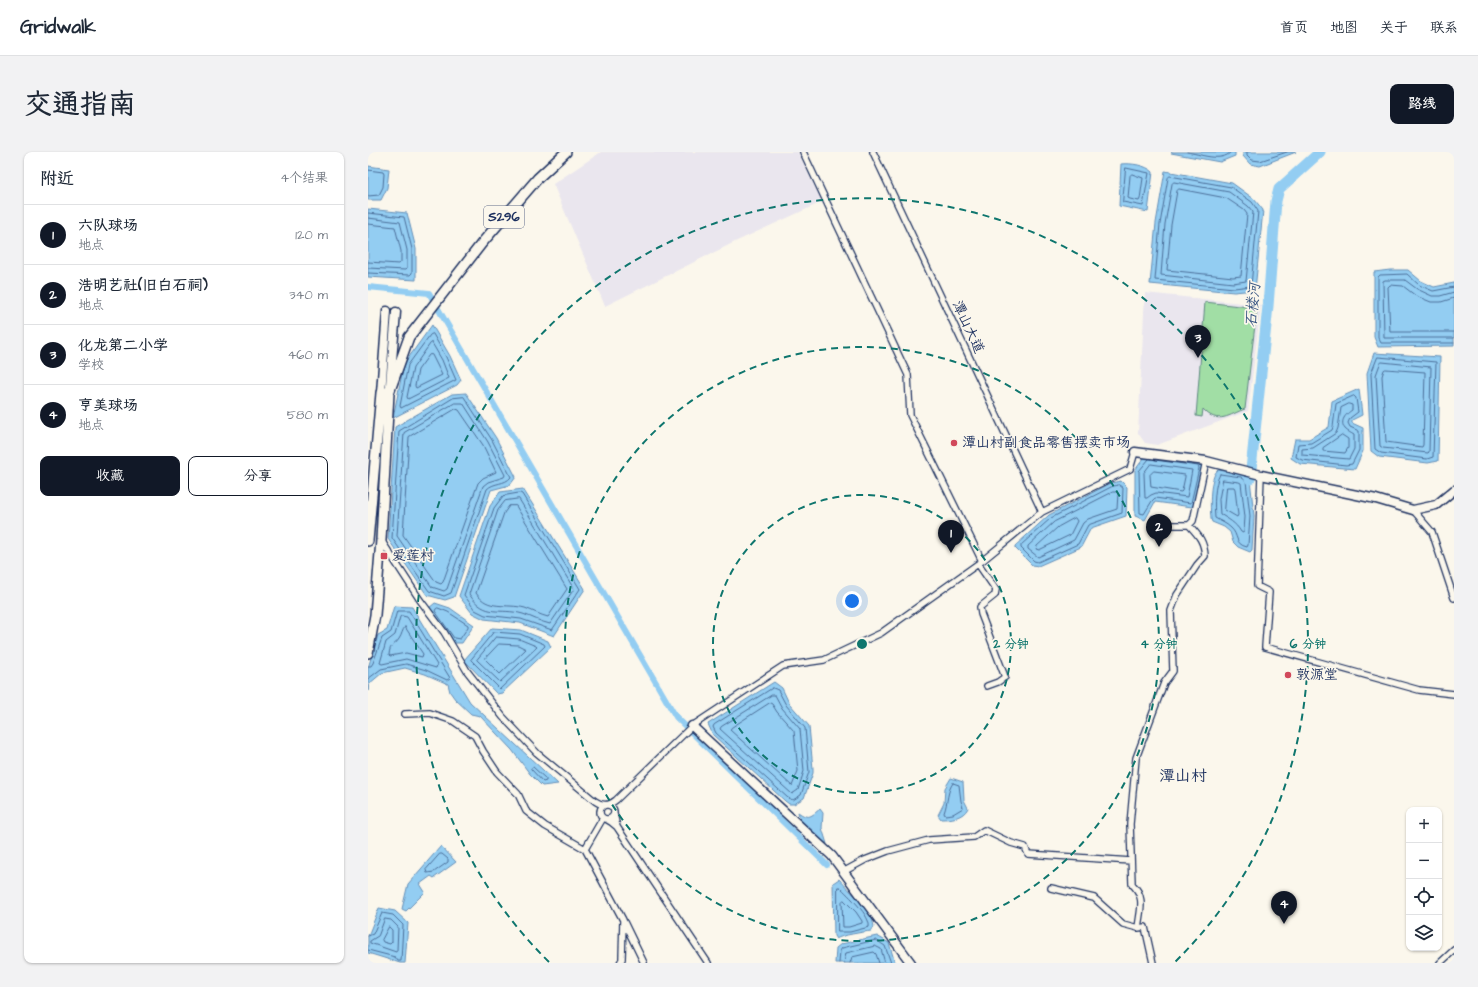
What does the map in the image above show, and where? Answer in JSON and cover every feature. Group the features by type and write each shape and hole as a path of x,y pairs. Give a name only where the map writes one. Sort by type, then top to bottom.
{"main road":[{"name":"S296","path":"368,541 385,393 408,337 482,242 538,178 566,152"},
{"name":"S296","path":"368,653 375,615 381,540 385,393"}],"street":[{"path":"803,152 908,375 910,415 980,563 996,590 995,595 980,607 981,614 1005,676 998,682 987,686"},
{"name":"潭山大道","path":"873,152 1042,512"},
{"path":"385,393 391,311"},
{"path":"600,813 603,806 616,800 692,726 783,666 824,660 881,633 980,563 1042,512 1130,469 1135,452 1206,461 1258,475 1376,499 1413,510 1436,505 1454,490"},
{"path":"1189,525 1193,522 1206,461"},
{"path":"1258,475 1258,586 1269,592 1265,647 1419,690 1454,694"},
{"path":"1413,510 1432,532 1454,598"},
{"path":"1138,928 1141,896 1132,884 1130,824 1136,758 1164,683 1173,671 1171,611 1177,595 1197,565 1206,556 1201,538 1189,525 1167,524 1154,519"},
{"path":"381,540 420,600 444,632 467,672 503,717 538,753 599,804 612,807 617,827"},
{"path":"405,714 430,713 453,721 475,736 482,751 490,762 518,794 526,811 545,826 585,849 644,963"},
{"path":"692,726 832,856 911,963"},
{"path":"595,800 604,819 617,827 708,963"},
{"path":"604,819 610,819 614,812 616,800"},
{"path":"585,849 604,819"},
{"path":"843,872 865,860 888,851 928,840 974,837 984,830 1011,843 1025,846 1028,854 1131,861"},
{"path":"1051,888 1094,898 1123,924 1138,928 1145,927 1153,963"},
{"path":"620,963 622,959 623,920"},
{"path":"1445,962 1454,950"}],"shaded area":[{"path":"601,152 798,152 822,202 739,240 605,306 553,184"},
{"path":"1145,293 1261,305 1248,411 1157,445 1145,443 1138,433"}],"green space":[{"path":"1205,302 1257,308 1245,409 1229,416 1219,418 1208,414 1203,409 1202,417 1196,416"}],"water":[{"path":"1235,152 1235,156 1220,162 1171,153"},
{"path":"1243,152 1296,152 1260,166 1250,164 1243,156"},
{"path":"1121,164 1138,165 1153,172 1148,212 1119,206"},
{"path":"368,166 389,169 387,188 381,200 368,200"},
{"path":"1165,171 1232,183 1254,199 1263,210 1255,290 1234,292 1150,284 1156,223"},
{"path":"368,209 407,213 416,249 416,280 368,277"},
{"path":"1408,270 1421,281 1434,287 1454,283 1454,346 1378,347 1374,337 1374,272"},
{"path":"432,325 450,356 461,380 457,385 393,418 404,364"},
{"path":"1374,353 1440,357 1438,461 1428,463 1379,457 1371,451 1367,373"},
{"path":"1359,389 1362,415 1352,420 1352,423 1363,428 1363,451 1355,469 1300,464 1291,458 1295,439 1309,439 1329,427 1332,401"},
{"path":"466,393 496,438 516,477 510,485 491,490 454,597 445,600 427,595 388,539 395,427 452,394"},
{"path":"1147,454 1201,463 1203,467 1194,505 1192,507 1155,502 1145,520 1135,516 1135,470"},
{"path":"1218,470 1242,473 1250,479 1254,516 1252,550 1250,552 1238,547 1233,542 1230,532 1224,527 1212,522 1210,508 1211,493 1213,479"},
{"path":"1121,481 1127,487 1126,516 1091,528 1081,547 1038,566 1032,565 1015,548 1015,546 1049,515 1111,483"},
{"path":"523,489 585,589 554,636 520,623 484,619 472,613 459,596 490,506 500,492"},
{"path":"435,603 450,608 474,625 462,643 453,643 429,608"},
{"path":"394,606 412,607 470,702 558,784 542,786 530,774 512,750 480,716 471,714 455,699 450,692 448,684 425,674 405,668 382,673 369,684 368,691 368,668 378,635 387,630"},
{"path":"492,628 521,630 548,641 551,647 502,693 497,694 464,660"},
{"path":"774,682 782,688 789,703 809,726 813,773 804,798 794,804 789,804 785,801 713,735 708,724"},
{"path":"951,778 963,782 964,800 968,808 960,816 941,819 938,815 944,803 945,788"},
{"path":"820,809 823,813 822,828 827,844 805,827 799,818 798,812 805,816 810,816"},
{"path":"441,846 456,862 434,878 431,876 420,884 425,892 406,911 402,909 408,884"},
{"path":"839,879 869,914 874,927 871,931 848,935 836,939 834,936 833,883"},
{"path":"379,908 395,911 408,923 405,963 400,963 368,953 368,936"},
{"path":"877,936 889,943 895,963 835,963 836,948 841,944"}],"waterway":[{"name":"石楼河","path":"1250,479 1268,306 1276,201 1279,189 1320,152"},
{"path":"368,287 429,293 676,717 827,865"}],"place":[{"name":"化龙第二小学","path":"1198,358"},
{"name":"潭山村副食品零售摆卖市场","path":"954,443"},
{"name":"浩明艺社(旧白石祠)","path":"1159,547"},
{"name":"六队球场","path":"951,553"},
{"name":"爱莲村","path":"384,556"},
{"name":"敦源堂","path":"1288,675"},
{"name":"亨美球场","path":"1284,924"}],"district":[{"name":"潭山村","path":"1183,776"}]}
